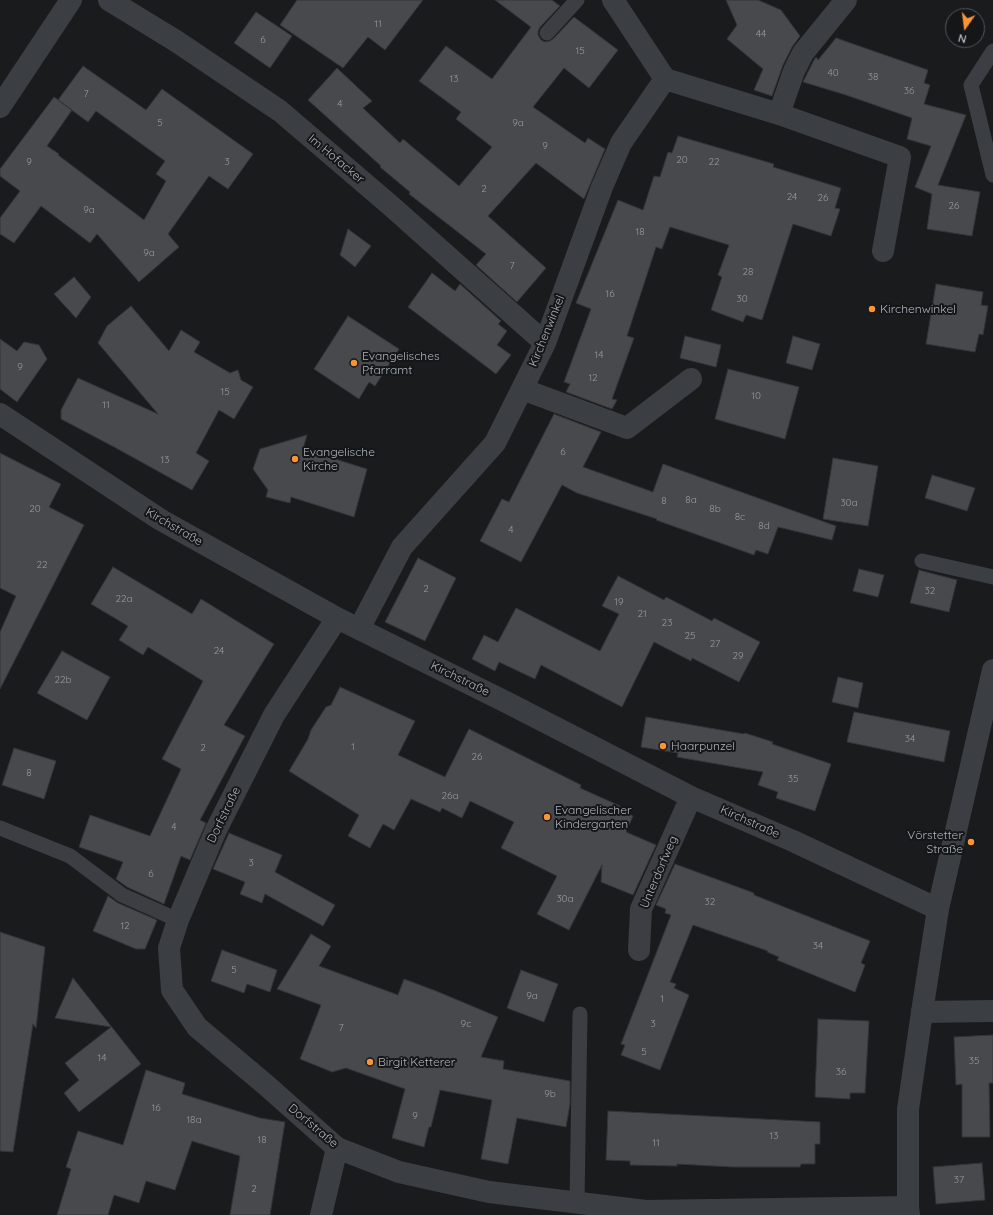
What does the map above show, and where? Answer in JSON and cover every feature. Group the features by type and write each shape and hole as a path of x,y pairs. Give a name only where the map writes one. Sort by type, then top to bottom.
{"street":[{"path":"0,107 71,0"},
{"name":"Im Hofacker","path":"109,0 176,41 280,111 390,205 545,343"},
{"path":"613,0 665,79 779,114 900,157 883,250"},
{"path":"779,114 794,71 803,53 846,0"},
{"name":"Kirchenwinkel","path":"359,629 402,547 495,443 545,343 602,187 621,143 665,79"},
{"path":"522,389 627,428 691,379"},
{"name":"Kirchstraße","path":"0,414 161,520 337,618 508,702 691,796 793,841 938,909"},
{"name":"Dorfstraße","path":"337,618 274,714 216,830 178,920 169,948 172,990 196,1027 266,1085 337,1148 399,1172 489,1192 578,1202 646,1213 908,1211"},
{"path":"908,1211 908,1109 938,909 993,670"},
{"name":"Unterdorfweg","path":"639,950 641,909 691,796"},
{"path":"922,1012 993,1011"},
{"path":"321,1215 337,1148"}],"lane":[{"path":"547,33 577,0"},
{"path":"993,51 971,85 993,175"},
{"path":"922,561 993,577"},
{"path":"0,828 70,856 122,896 178,920"},
{"path":"578,1202 580,1014"}],"building":[{"path":"297,0 423,0 385,50 368,37 343,68 280,25"},
{"path":"495,0 552,0 560,6 540,27 538,35 541,40 545,42 553,39 574,17 618,50 589,88 564,68 533,107 585,143 588,138 605,149 584,199 536,163 488,216 546,268 517,302 476,265 486,254 409,194 410,192 380,167 381,166 308,100 337,68 372,101 363,108 400,143 403,139 459,186 492,147 456,119 461,112 419,81 446,46 492,79 531,27"},
{"path":"726,0 758,0 781,10 800,36 792,47 783,65 772,96 754,90 763,69 727,39 737,25"},
{"path":"256,12 292,36 270,68 234,43"},
{"path":"836,38 928,70 924,83 930,85 924,104 966,115 938,185 980,192 972,236 927,229 932,194 915,187 931,146 907,139 912,118 803,82 816,57 818,60"},
{"path":"83,66 146,110 162,89 253,154 228,189 209,176 168,234 179,247 139,282 97,234 90,243 41,206 14,243 0,234 0,218 20,191 0,176 0,169 54,97 58,100","holes":["72,110 88,122 96,111 165,161 156,174 166,181 144,220 47,146"]},
{"path":"678,136 774,164 773,167 841,188 835,208 840,209 831,236 793,224 762,320 746,315 743,322 711,310 722,277 718,275 729,245 670,227 662,249 656,247 627,336 634,338 612,399 617,400 612,409 566,392 570,384 564,382 591,309 576,303 618,200 643,210 654,176 660,177 668,152 672,153"},
{"path":"348,229 371,246 355,267 340,255"},
{"path":"432,273 455,291 460,284 501,321 498,324 507,331 497,345 511,355 496,374 408,307"},
{"path":"74,277 91,297 76,318 54,294"},
{"path":"936,284 983,292 981,305 988,306 983,335 979,334 975,352 926,344"},
{"path":"131,306 169,351 181,330 200,342 194,352 230,373 238,370 241,380 253,387 234,419 219,410 196,453 209,461 192,490 61,419 61,410 78,378 158,414 98,343 107,326"},
{"name":"Evangelisches Pfarramt","path":"348,316 399,349 375,386 369,382 359,399 314,369"},
{"path":"685,336 721,345 716,367 680,358"},
{"path":"793,336 820,344 812,370 786,363"},
{"path":"0,339 17,351 24,342 39,345 47,359 17,402 0,389"},
{"path":"728,369 799,387 785,439 715,419"},
{"path":"554,414 601,432 583,467 653,492 663,464 836,526 832,540 778,527 768,554 756,550 754,555 656,520 657,519 577,493 562,485 521,562 480,541 502,499 509,502"},
{"name":"Evangelische Kirche","path":"307,435 303,449 367,469 354,517 291,497 290,503 266,497 268,490 253,469 260,449"},
{"path":"0,453 61,484 49,507 84,525 0,689 0,632 16,596 0,588"},
{"path":"833,458 878,466 868,526 823,519"},
{"path":"932,475 975,488 967,511 925,498"},
{"path":"418,558 456,578 425,641 385,622"},
{"path":"113,567 192,614 201,599 274,644 224,725 245,736 200,820 206,823 190,860 181,856 164,904 127,887 116,879 123,862 79,847 90,815 150,836 181,769 162,759 203,681 148,647 143,655 119,640 128,626 91,604"},
{"path":"859,569 884,575 878,597 853,591"},
{"path":"919,570 957,580 949,612 910,603"},
{"path":"618,576 664,600 666,597 712,621 714,618 760,642 739,682 692,658 691,661 654,642 622,707 541,665 535,679 499,662 495,671 472,659 484,635 498,642 516,608 600,651 619,614 602,606"},
{"path":"62,651 110,677 87,720 37,693"},
{"path":"838,677 863,683 858,708 832,702"},
{"path":"340,687 415,721 398,755 445,777 469,729 581,785 580,788 620,806 619,809 633,816 626,832 656,845 633,895 601,882 602,865 569,930 537,914 557,876 501,848 514,822 470,801 462,818 442,808 440,812 411,799 394,830 383,824 370,848 348,836 359,815 289,771 308,739 311,730 326,707 331,705"},
{"path":"854,712 950,731 944,762 847,742"},
{"path":"646,717 745,733 831,764 815,811 776,798 778,792 758,785 763,772 677,757 678,753 641,747"},
{"path":"14,748 56,761 44,799 2,785"},
{"path":"229,833 282,855 275,872 335,905 323,926 265,894 262,903 240,894 245,882 213,869"},
{"path":"675,864 754,893 754,895 870,941 861,963 865,965 855,992 777,960 779,957 767,952 768,951 693,925 670,982 676,984 674,988 689,995 660,1070 621,1055 625,1045 621,1044 671,915 665,913 666,909 656,905"},
{"path":"108,896 118,903 157,920 145,949 136,949 93,931"},
{"path":"0,932 45,947 36,1028 33,1024 13,1152 0,1151"},
{"path":"311,934 331,946 319,966 398,995 404,979 498,1017 481,1057 504,1061 503,1069 570,1081 570,1104 566,1127 517,1118 508,1164 481,1159 492,1100 440,1090 431,1127 429,1127 424,1147 392,1138 405,1089 346,1068 332,1072 300,1059 321,1005 277,989"},
{"path":"222,950 277,970 270,992 247,984 244,993 211,981"},
{"path":"521,970 558,984 544,1022 507,1008"},
{"path":"73,978 141,1064 79,1112 64,1093 79,1080 65,1063 111,1027 55,1018"},
{"path":"818,1019 869,1021 865,1093 850,1093 850,1099 815,1097"},
{"path":"993,1035 993,1083 989,1083 990,1137 962,1137 962,1084 956,1085 954,1037"},
{"path":"146,1070 185,1083 182,1094 260,1118 285,1122 270,1215 230,1215 240,1156 192,1141 175,1190 146,1181 139,1203 114,1195 108,1215 57,1215 71,1169 66,1167 78,1131 123,1145"},
{"path":"608,1111 820,1122 820,1144 815,1144 815,1164 801,1164 800,1167 733,1167 677,1164 677,1166 630,1165 630,1161 606,1160"},
{"path":"982,1163 985,1200 936,1204 933,1167"}],"place":[{"name":"Kirchenwinkel","path":"872,309"},
{"name":"Evangelisches Pfarramt","path":"354,363"},
{"name":"Evangelische Kirche","path":"295,459"},
{"name":"Haarpunzel","path":"663,746"},
{"name":"Evangelischer Kindergarten","path":"547,817"},
{"name":"Vörstetter Straße","path":"971,842"},
{"name":"Birgit Ketterer","path":"370,1062"}]}
